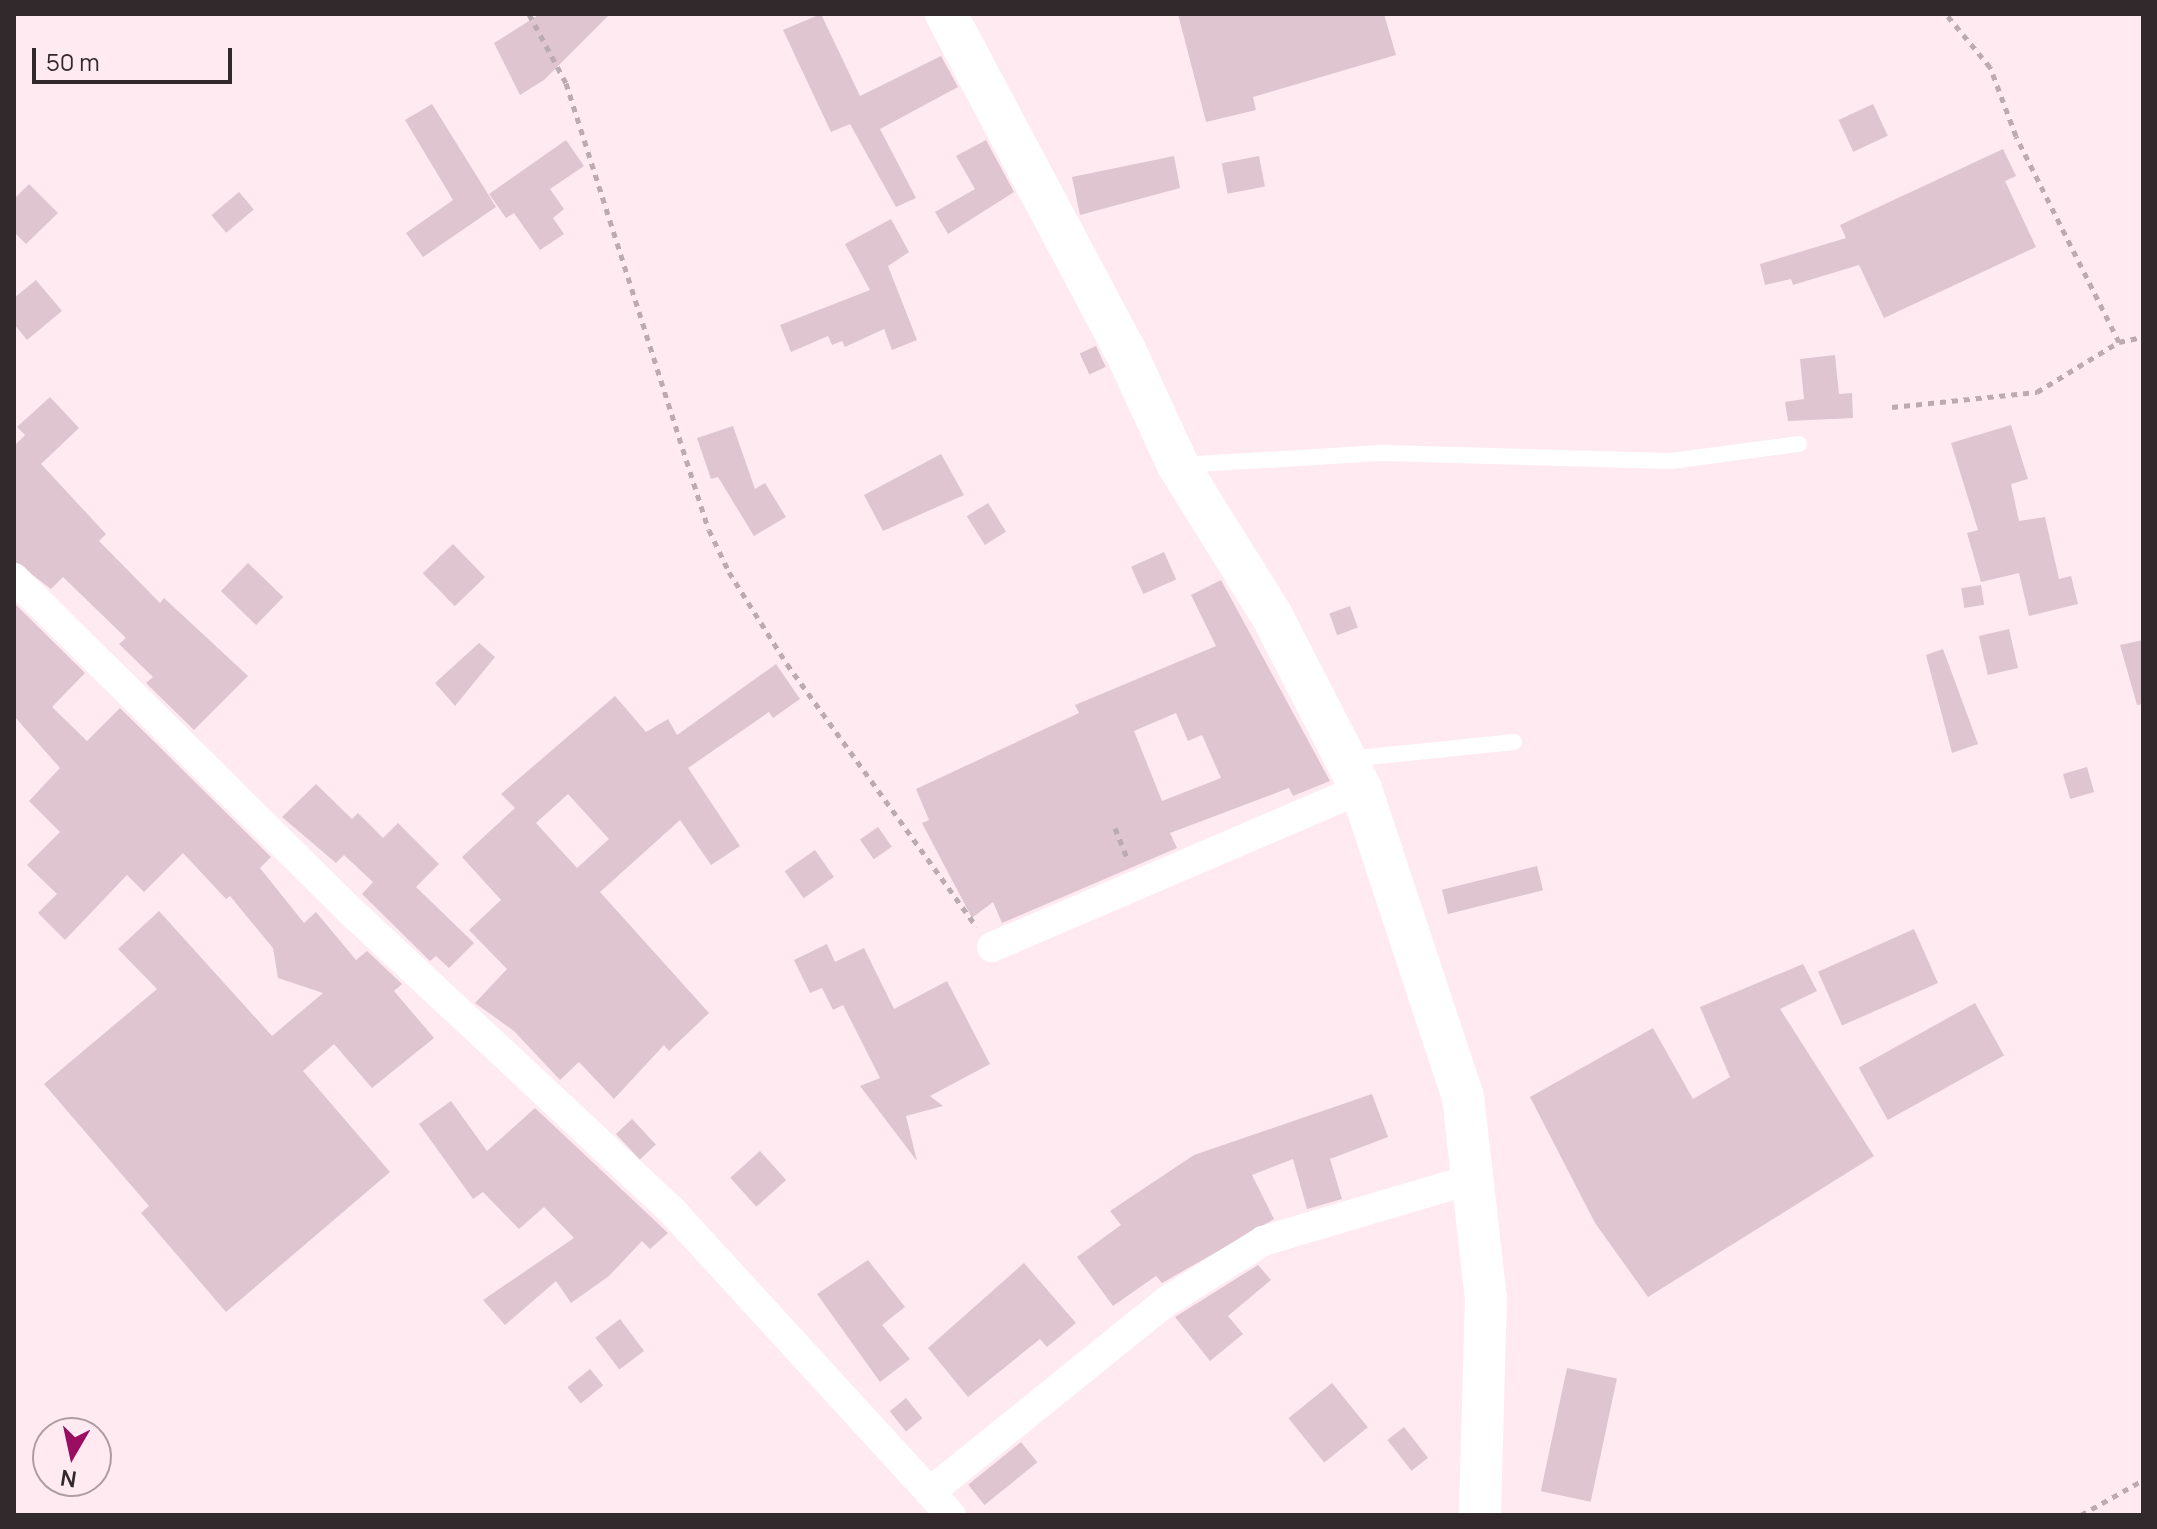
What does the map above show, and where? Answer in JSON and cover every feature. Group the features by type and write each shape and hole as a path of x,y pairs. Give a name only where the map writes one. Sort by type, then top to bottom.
{"street":[{"path":"946,14 1125,350 1178,465 1272,616 1355,774 1463,1097 1486,1298 1480,1515"},
{"path":"14,578 356,916 674,1213 951,1515"},
{"path":"992,947 1355,774"},
{"path":"930,1492 1167,1301 1263,1241 1472,1179"}],"lane":[{"path":"1178,465 1385,453 1671,461 1799,444"},
{"path":"1355,774 1514,742"}],"path":[{"path":"529,14 566,83 709,530 729,572 787,664 992,947"},
{"path":"1946,14 1990,67 2016,136 2119,342"},
{"path":"1892,407 2037,392 2119,342 2143,337"},
{"path":"2081,1515 2143,1480"}],"building":[{"path":"540,14 610,14 544,80 520,95 494,43"},
{"path":"821,14 860,96 941,56 958,87 880,129 916,198 896,207 850,124 831,132 783,30"},
{"path":"1178,14 1384,14 1396,55 1253,97 1256,110 1206,122"},
{"path":"432,104 496,207 423,257 406,233 453,200 405,120"},
{"path":"1873,104 1888,136 1853,152 1839,120"},
{"path":"566,140 584,166 550,189 564,209 553,218 564,234 540,250 514,213 506,218 489,194"},
{"path":"986,140 1014,192 948,234 935,212 975,189 956,156"},
{"path":"2003,149 2016,176 2005,181 2036,247 1884,318 1859,265 1793,285 1791,279 1765,285 1760,264 1846,238 1840,225"},
{"path":"1174,156 1180,188 1080,215 1072,177"},
{"path":"1259,156 1265,186 1228,194 1222,163"},
{"path":"29,184 58,213 26,244 14,232 14,199"},
{"path":"239,192 254,210 226,233 211,215"},
{"path":"891,219 909,252 888,266 917,340 892,350 884,329 845,347 842,341 832,345 828,336 791,352 780,325 870,290 845,244"},
{"path":"36,280 62,311 27,340 14,324 14,298"},
{"path":"1096,346 1106,367 1089,374 1080,354"},
{"path":"1835,355 1839,394 1852,393 1853,418 1788,421 1785,402 1804,399 1800,359"},
{"path":"50,397 79,428 41,464 106,534 99,541 160,603 164,598 248,676 194,730 146,683 153,677 119,644 126,638 63,577 51,589 14,561 14,446 25,435 17,427"},
{"path":"2011,425 2028,479 2011,484 2019,521 2045,517 2059,579 2071,576 2078,604 2029,616 2019,573 1981,582 1967,533 1978,530 1951,443"},
{"path":"733,426 755,489 765,483 786,517 754,536 718,477 711,479 697,438"},
{"path":"941,454 964,495 883,531 864,495"},
{"path":"988,503 1006,532 985,545 967,516"},
{"path":"453,544 485,577 455,606 423,573"},
{"path":"1164,552 1176,579 1143,594 1131,567"},
{"path":"248,563 283,597 256,625 221,591"},
{"path":"1221,580 1330,781 1293,796 1289,788 1170,833 1177,848 1002,923 993,902 972,918 922,823 929,820 916,789 1079,713 1075,705 1216,646 1191,595","holes":["1176,713 1188,741 1202,735 1221,778 1162,801 1134,731"]},
{"path":"1981,585 1984,605 1964,608 1961,588"},
{"path":"14,603 85,673 52,707 87,741 120,708 271,857 260,868 304,923 316,912 356,960 367,951 402,984 394,991 434,1038 372,1088 334,1044 303,1071 390,1172 226,1312 141,1213 149,1206 44,1084 157,989 118,949 159,911 272,1036 323,993 278,978 273,948 230,896 226,899 183,853 144,892 127,875 65,940 38,913 57,894 27,865 60,832 29,801 60,768 14,716"},
{"path":"1350,606 1358,628 1337,635 1329,614"},
{"path":"2009,629 2018,668 1988,675 1979,636"},
{"path":"2143,640 2143,704 2137,705 2120,645"},
{"path":"479,643 495,657 455,706 435,683"},
{"path":"1943,649 1978,744 1952,753 1926,655"},
{"path":"776,664 800,699 773,718 769,712 688,768 740,846 711,865 680,820 600,892 709,1013 669,1051 664,1045 614,1099 579,1062 560,1080 514,1031 475,1003 507,969 469,930 501,900 462,857 515,808 501,794 615,696 646,732 668,719 677,735","holes":["568,794 609,839 577,868 536,823"]},
{"path":"2087,767 2094,792 2070,799 2063,774"},
{"path":"316,784 352,819 358,813 383,838 398,823 439,864 416,887 474,943 449,968 436,956 430,961 362,894 373,882 344,855 336,863 282,817"},
{"path":"878,827 892,847 874,859 860,840"},
{"path":"815,850 834,877 804,898 785,871"},
{"path":"1537,866 1543,890 1448,914 1442,890"},
{"path":"1914,929 1938,983 1842,1026 1818,972"},
{"path":"827,944 835,962 864,948 894,1009 947,981 990,1064 930,1096 943,1106 906,1116 917,1161 860,1086 880,1078 843,1005 833,1010 822,988 810,993 794,960"},
{"path":"1803,964 1817,991 1780,1009 1874,1156 1648,1297 1595,1223 1530,1097 1653,1028 1693,1099 1730,1077 1700,1007"},
{"path":"1975,1003 2004,1055 1888,1120 1859,1067"},
{"path":"1372,1094 1388,1137 1330,1159 1342,1199 1307,1209 1293,1159 1252,1175 1274,1219 1162,1283 1156,1276 1113,1306 1077,1257 1121,1225 1110,1211 1194,1155"},
{"path":"451,1101 487,1151 535,1108 668,1233 650,1249 642,1241 609,1276 571,1303 556,1281 505,1325 483,1300 574,1238 544,1207 519,1229 483,1192 473,1199 419,1124"},
{"path":"632,1119 656,1145 640,1160 616,1134"},
{"path":"760,1151 786,1180 756,1207 730,1178"},
{"path":"868,1260 905,1307 882,1325 910,1359 880,1382 817,1294"},
{"path":"1024,1263 1076,1323 1047,1347 1040,1339 968,1397 928,1348"},
{"path":"1258,1265 1271,1280 1228,1316 1243,1334 1210,1361 1175,1317"},
{"path":"620,1319 644,1351 619,1370 595,1338"},
{"path":"1567,1368 1617,1379 1591,1502 1541,1491"},
{"path":"590,1369 603,1385 581,1404 567,1387"},
{"path":"1332,1383 1368,1427 1324,1463 1288,1418"},
{"path":"906,1398 922,1418 906,1431 890,1411"},
{"path":"1404,1427 1428,1458 1411,1471 1387,1440"},
{"path":"1021,1442 1037,1462 985,1505 968,1485"}]}
